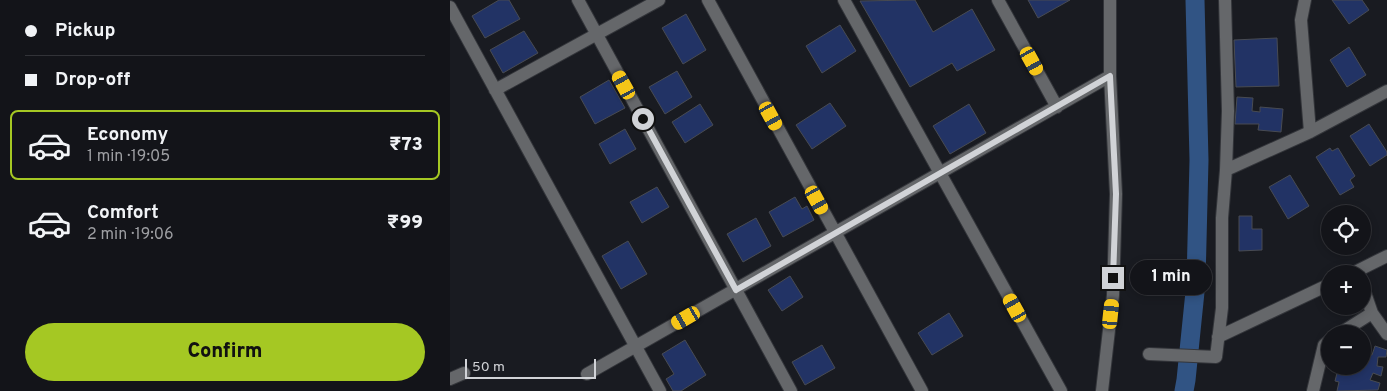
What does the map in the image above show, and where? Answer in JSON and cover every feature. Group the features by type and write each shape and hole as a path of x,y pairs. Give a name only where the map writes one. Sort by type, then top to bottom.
{"street":[{"path":"578,0 791,391"},
{"path":"496,90 659,0"},
{"path":"708,0 922,391"},
{"path":"844,0 1062,391"},
{"path":"998,0 1057,107"},
{"path":"1102,391 1113,295 1116,194 1110,76 1110,0"},
{"path":"1154,354 1216,357 1222,308 1222,218 1228,110 1225,0"},
{"path":"1306,0 1301,20 1310,132"},
{"path":"450,7 660,391"},
{"path":"587,374 1110,76"},
{"path":"1226,170 1310,132 1387,91"},
{"path":"1371,265 1387,256"},
{"path":"1218,336 1321,288"},
{"path":"1371,310 1387,334"},
{"path":"1353,325 1372,313"},
{"path":"1313,391 1321,358"},
{"path":"450,379 464,373"}],"building":[{"path":"499,0 509,0 520,19 485,38 472,16"},
{"path":"915,0 933,32 972,9 995,50 957,71 952,63 910,87 860,1"},
{"path":"1028,0 1070,0 1038,18"},
{"path":"1332,0 1362,0 1369,10 1349,24"},
{"path":"686,14 706,50 683,64 662,28"},
{"path":"840,25 856,51 822,73 806,46"},
{"path":"524,31 538,53 503,73 490,50"},
{"path":"1277,38 1279,86 1236,87 1234,40"},
{"path":"1349,47 1366,75 1347,87 1330,60"},
{"path":"677,71 692,97 665,114 649,87"},
{"path":"609,80 625,108 595,124 580,97"},
{"path":"1237,97 1253,98 1252,111 1260,112 1260,107 1283,109 1281,132 1258,130 1259,124 1235,124"},
{"path":"830,103 846,126 812,149 796,125"},
{"path":"700,104 713,125 685,143 672,122"},
{"path":"969,104 986,133 950,154 933,126"},
{"path":"1369,124 1387,152 1387,155 1370,166 1350,136"},
{"path":"625,129 636,149 610,164 599,144"},
{"path":"1330,148 1332,151 1338,148 1355,176 1350,180 1354,187 1340,195 1316,157"},
{"path":"1290,175 1309,206 1288,219 1269,187"},
{"path":"657,187 669,207 642,223 630,202"},
{"path":"795,197 802,209 807,206 814,220 783,237 769,212"},
{"path":"1239,216 1252,216 1252,229 1262,229 1262,250 1239,251"},
{"path":"756,218 771,246 743,262 727,234"},
{"path":"628,241 647,274 621,289 602,256"},
{"path":"790,276 803,297 782,311 768,290"},
{"path":"949,313 963,336 932,355 918,333"},
{"path":"685,340 706,375 681,391 673,391 666,379 674,374 662,354"},
{"path":"822,345 835,368 805,385 792,362"},
{"path":"1375,346 1387,350 1386,357 1378,357 1377,366 1383,367 1381,376 1373,373 1370,380 1380,383 1378,390 1337,391 1339,382 1335,381 1336,375 1371,375 1372,355"}],"waterway":[{"path":"1184,391 1196,282 1199,160 1195,0"}],"route":[{"path":"643,119 736,290 1110,76 1116,194 1113,278"}]}
